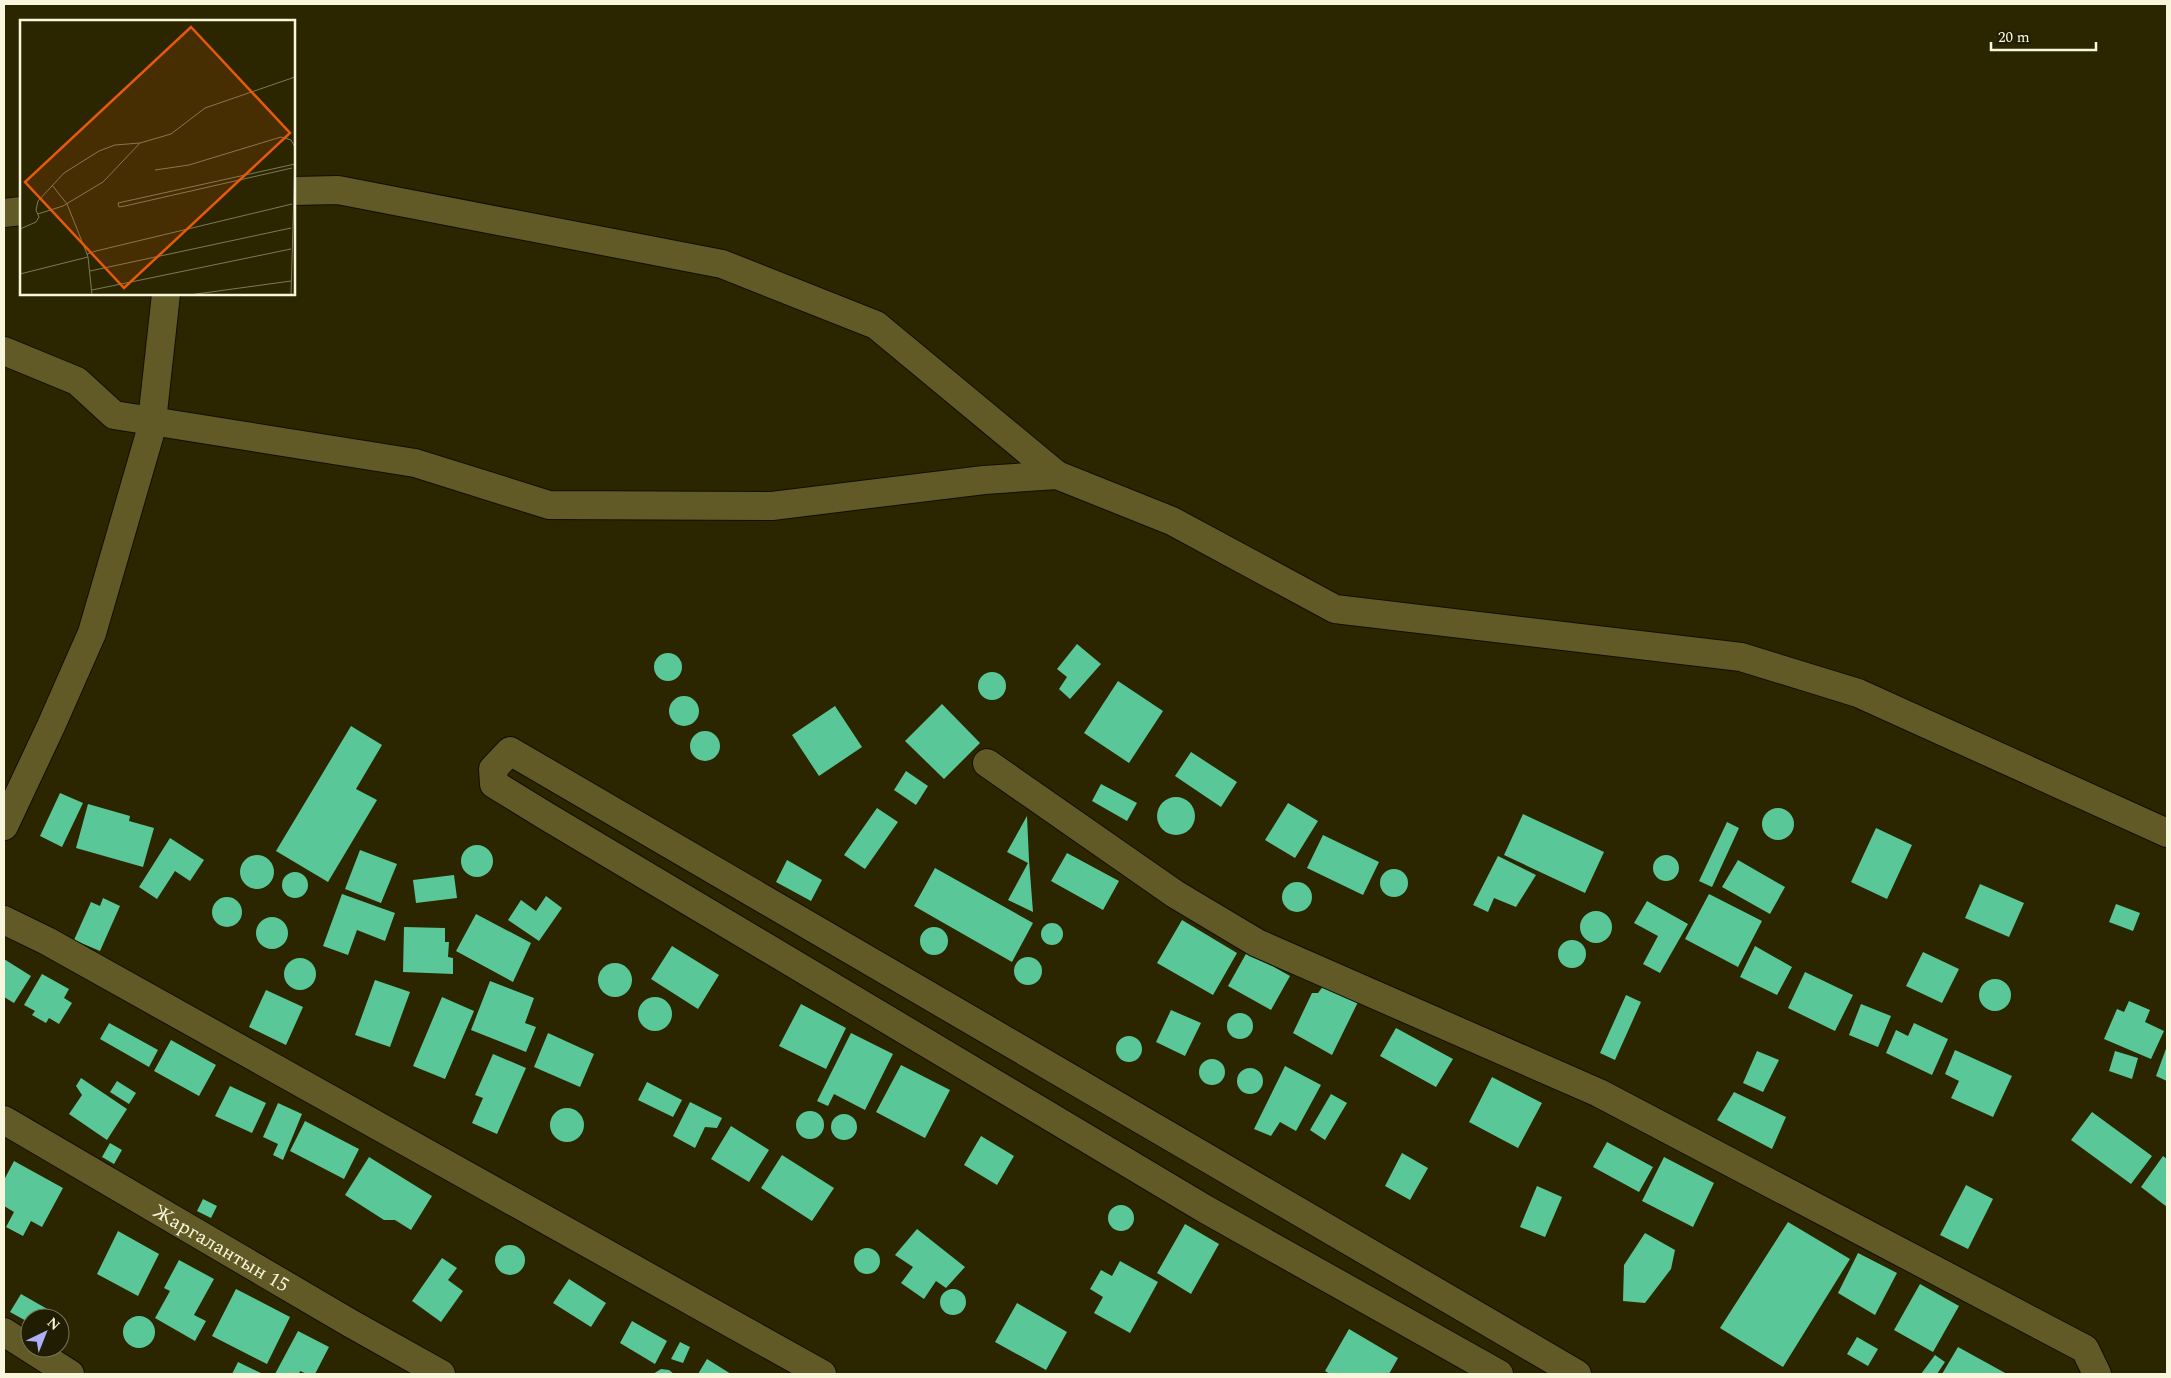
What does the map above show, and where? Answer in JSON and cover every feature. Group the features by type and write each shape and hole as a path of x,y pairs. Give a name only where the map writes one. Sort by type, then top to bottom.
{"street":[{"path":"295,191 338,190 722,264 876,326 1057,475 1172,521 1335,609 1741,657 1858,693 2167,833"},
{"path":"4,213 20,211"},
{"path":"4,826 92,633 152,422 166,295"},
{"path":"4,351 77,380 114,415 415,463 549,505 772,506 984,480 1057,475"},
{"path":"1511,1336 1495,1372 1205,1209 546,816 494,784 493,769 510,752 1577,1374"},
{"path":"988,763 1175,894 1257,944 1599,1093 2085,1348 2098,1374"},
{"path":"4,920 47,941 822,1374"},
{"name":"Жаргалантын 15","path":"4,1120 350,1323 441,1374"},
{"path":"1205,1209 1228,1171"},
{"path":"4,1332 70,1374"}],"building":[{"path":"1077,644 1101,664 1070,699 1059,689 1067,677 1057,669"},
{"path":"668,653 678,657 682,667 678,677 668,681 658,677 654,667 658,657"},
{"path":"992,672 1002,676 1006,686 1002,696 992,700 982,696 978,686 982,676"},
{"path":"1118,681 1163,711 1129,763 1084,733"},
{"path":"684,696 695,700 699,711 695,722 684,726 673,722 669,711 673,700"},
{"path":"942,704 980,743 944,779 905,741"},
{"path":"835,706 862,747 819,776 792,735"},
{"path":"351,726 382,745 356,789 377,800 328,882 276,851"},
{"path":"705,731 716,735 720,746 716,757 705,761 694,757 690,746 694,735"},
{"path":"1191,752 1237,782 1221,807 1175,776"},
{"path":"906,771 928,786 916,805 894,790"},
{"path":"1101,784 1137,803 1127,821 1092,801"},
{"path":"60,793 83,803 62,847 40,836"},
{"path":"1176,797 1189,803 1195,816 1189,829 1176,835 1163,829 1157,816 1163,803"},
{"path":"1288,803 1318,821 1295,858 1265,840"},
{"path":"88,804 130,816 129,821 154,828 143,867 76,848"},
{"path":"877,808 898,822 865,869 844,855"},
{"path":"1778,808 1784,809 1789,813 1793,818 1793,830 1789,835 1784,839 1778,840 1772,839 1767,835 1763,830 1762,824 1763,818 1767,813 1772,809"},
{"path":"1523,814 1604,852 1585,893 1504,855"},
{"path":"1027,816 1033,912 1008,900 1028,863 1007,852"},
{"path":"1727,822 1739,828 1712,887 1699,881"},
{"path":"1876,828 1912,845 1887,899 1851,882"},
{"path":"1323,835 1379,862 1363,895 1307,868"},
{"path":"170,838 204,860 190,881 175,871 157,899 139,887"},
{"path":"477,845 483,846 488,850 492,855 492,867 488,872 483,876 477,877 471,876 466,872 462,867 461,861 462,855 466,850 471,846"},
{"path":"360,850 397,864 381,903 345,889"},
{"path":"1067,853 1119,881 1103,910 1051,881"},
{"path":"257,855 264,856 269,860 273,865 273,879 269,884 264,888 257,889 250,888 245,884 241,879 240,872 241,865 245,860 250,856"},
{"path":"1666,855 1675,859 1679,868 1675,877 1666,881 1657,877 1653,868 1657,859"},
{"path":"1498,856 1536,875 1516,907 1494,898 1488,912 1473,905"},
{"path":"787,860 822,880 811,901 776,882"},
{"path":"1738,860 1785,887 1770,914 1722,887"},
{"path":"935,868 1033,923 1012,962 914,906"},
{"path":"1394,869 1404,873 1408,883 1404,893 1394,897 1384,893 1380,883 1384,873"},
{"path":"295,872 304,876 308,885 304,894 295,898 286,894 282,885 286,876"},
{"path":"454,875 457,898 416,903 413,880"},
{"path":"1297,882 1307,887 1312,897 1307,907 1297,912 1287,907 1282,897 1287,887"},
{"path":"1980,884 2024,903 2009,937 1965,918"},
{"path":"342,894 395,913 385,941 357,930 348,955 323,946"},
{"path":"1709,894 1762,921 1738,967 1685,939"},
{"path":"546,896 562,908 539,941 508,920 521,900 536,911"},
{"path":"227,897 238,901 242,912 238,923 227,927 216,923 212,912 216,901"},
{"path":"103,898 120,906 100,951 74,940 91,902 100,906"},
{"path":"1647,901 1688,924 1660,973 1643,964 1658,936 1634,923"},
{"path":"2116,904 2140,913 2133,931 2109,922"},
{"path":"1596,911 1602,912 1607,916 1611,921 1611,933 1607,938 1602,942 1596,943 1590,942 1585,938 1581,933 1580,927 1581,921 1585,916 1590,912"},
{"path":"476,914 531,943 513,982 456,951"},
{"path":"272,917 283,922 288,933 283,944 272,949 261,944 256,933 261,922"},
{"path":"1182,920 1237,953 1213,995 1157,963"},
{"path":"1048,923 1056,923 1063,930 1063,938 1056,945 1048,945 1041,938 1041,930"},
{"path":"404,927 445,928 445,942 449,942 448,957 453,958 453,974 403,972"},
{"path":"934,927 944,931 948,941 944,951 934,955 924,951 920,941 924,931"},
{"path":"1572,940 1582,944 1586,954 1582,964 1572,968 1562,964 1558,954 1562,944"},
{"path":"672,946 719,975 698,1009 651,979"},
{"path":"1755,946 1792,967 1777,995 1740,977"},
{"path":"1247,952 1290,976 1271,1010 1228,986"},
{"path":"1923,952 1959,969 1942,1003 1906,986"},
{"path":"1028,957 1038,961 1042,971 1038,981 1028,985 1018,981 1014,971 1018,961"},
{"path":"300,958 311,963 316,974 311,985 300,990 289,985 284,974 289,963"},
{"path":"4,959 31,976 14,1003 4,997"},
{"path":"615,963 622,964 627,968 631,973 631,987 627,992 622,996 615,997 608,996 603,992 599,987 598,980 599,973 603,968 608,964"},
{"path":"1805,972 1853,995 1835,1031 1788,1008"},
{"path":"42,974 69,989 64,998 72,1003 59,1024 49,1018 46,1023 32,1015 35,1011 24,1005"},
{"path":"1995,979 2001,980 2006,984 2010,989 2010,1001 2006,1006 2001,1010 1995,1011 1989,1010 1984,1006 1980,1001 1979,995 1980,989 1984,984 1989,980"},
{"path":"375,980 410,992 390,1047 355,1035"},
{"path":"490,981 534,998 525,1023 536,1027 526,1052 471,1030"},
{"path":"1324,985 1358,1002 1332,1055 1293,1033 1312,993 1318,993"},
{"path":"266,990 303,1007 286,1045 249,1027"},
{"path":"1626,995 1641,1002 1615,1060 1600,1053"},
{"path":"442,997 474,1011 445,1079 413,1066"},
{"path":"655,997 667,1002 672,1014 667,1026 655,1031 643,1026 638,1014 643,1002"},
{"path":"2129,1001 2150,1010 2145,1022 2164,1031 2151,1059 2104,1039 2117,1009 2124,1012"},
{"path":"801,1004 846,1028 826,1069 779,1046"},
{"path":"1861,1004 1891,1016 1878,1047 1849,1035"},
{"path":"1171,1010 1201,1023 1185,1056 1156,1042"},
{"path":"1240,1013 1249,1017 1253,1026 1249,1035 1240,1039 1231,1035 1227,1026 1231,1017"},
{"path":"109,1023 158,1050 149,1067 100,1039"},
{"path":"1914,1023 1948,1039 1932,1075 1886,1053 1896,1030 1908,1036"},
{"path":"1396,1028 1453,1059 1436,1087 1380,1056"},
{"path":"548,1033 594,1054 580,1087 534,1067"},
{"path":"851,1033 893,1054 865,1110 834,1094 828,1106 817,1101"},
{"path":"1129,1036 1138,1040 1142,1049 1138,1058 1129,1062 1120,1058 1116,1049 1120,1040"},
{"path":"171,1040 216,1065 199,1096 154,1071"},
{"path":"2167,1046 2167,1081 2156,1076"},
{"path":"1955,1050 2012,1076 1993,1117 1951,1098 1959,1081 1945,1074"},
{"path":"1757,1051 1779,1060 1763,1092 1743,1083"},
{"path":"2115,1051 2138,1058 2132,1079 2109,1071"},
{"path":"493,1054 526,1068 497,1134 472,1123 483,1098 475,1095"},
{"path":"1212,1059 1221,1063 1225,1072 1221,1081 1212,1085 1203,1081 1199,1072 1203,1063"},
{"path":"901,1065 950,1090 925,1138 876,1112"},
{"path":"1285,1066 1321,1085 1296,1131 1280,1122 1271,1136 1254,1129"},
{"path":"1250,1068 1259,1072 1263,1081 1259,1090 1250,1094 1241,1090 1237,1081 1241,1072"},
{"path":"1492,1077 1542,1103 1518,1148 1469,1122"},
{"path":"81,1078 127,1109 107,1140 69,1114 82,1095 76,1086"},
{"path":"117,1081 136,1093 129,1104 110,1092"},
{"path":"647,1082 682,1100 673,1117 638,1100"},
{"path":"230,1086 266,1103 252,1133 215,1116"},
{"path":"1734,1092 1786,1117 1772,1149 1717,1120"},
{"path":"1331,1094 1347,1103 1325,1140 1310,1130"},
{"path":"690,1102 722,1118 717,1128 705,1127 695,1148 673,1136"},
{"path":"278,1103 302,1114 283,1160 273,1155 278,1144 263,1137"},
{"path":"567,1108 579,1113 584,1125 579,1137 567,1142 555,1137 550,1125 555,1113"},
{"path":"810,1111 820,1115 824,1125 820,1135 810,1139 800,1135 796,1125 800,1115"},
{"path":"2092,1112 2152,1156 2131,1184 2071,1140"},
{"path":"844,1114 853,1118 857,1127 853,1136 844,1140 835,1136 831,1127 835,1118"},
{"path":"305,1121 359,1149 344,1179 290,1151"},
{"path":"731,1126 769,1150 749,1182 711,1159"},
{"path":"981,1136 1014,1156 997,1185 964,1165"},
{"path":"1607,1142 1653,1167 1639,1192 1593,1167"},
{"path":"110,1143 122,1150 114,1164 102,1157"},
{"path":"1402,1153 1428,1168 1410,1200 1385,1186"},
{"path":"782,1155 834,1188 812,1221 761,1188"},
{"path":"2163,1156 2167,1159 2167,1207 2141,1187"},
{"path":"369,1157 432,1196 411,1230 395,1220 384,1220 345,1195"},
{"path":"1664,1157 1714,1183 1693,1227 1642,1201"},
{"path":"14,1161 63,1188 42,1227 31,1221 23,1236 6,1227 14,1212 4,1206 4,1180"},
{"path":"1966,1185 1993,1199 1968,1249 1940,1235"},
{"path":"1537,1186 1562,1197 1545,1237 1520,1227"},
{"path":"203,1199 217,1206 211,1218 197,1211"},
{"path":"1121,1205 1130,1209 1134,1218 1130,1227 1121,1231 1112,1227 1108,1218 1112,1209"},
{"path":"1788,1222 1850,1259 1783,1367 1720,1328"},
{"path":"1185,1224 1219,1244 1191,1294 1157,1273"},
{"path":"917,1229 965,1267 946,1288 936,1281 924,1299 901,1283 913,1267 895,1255"},
{"path":"118,1231 159,1254 138,1296 97,1274"},
{"path":"1645,1233 1675,1250 1671,1269 1645,1303 1623,1301 1624,1265"},
{"path":"510,1245 521,1249 525,1260 521,1271 510,1275 499,1271 495,1260 499,1249"},
{"path":"867,1248 876,1252 880,1261 876,1270 867,1274 858,1270 854,1261 858,1252"},
{"path":"1858,1253 1897,1273 1875,1315 1838,1293"},
{"path":"442,1258 457,1268 448,1280 463,1291 441,1322 412,1301"},
{"path":"179,1260 214,1279 194,1315 206,1321 195,1341 155,1318 170,1291 164,1288"},
{"path":"1120,1261 1158,1282 1130,1333 1094,1313 1103,1297 1090,1289 1101,1270 1112,1276"},
{"path":"569,1279 606,1303 591,1327 553,1303"},
{"path":"1920,1284 1959,1306 1933,1352 1894,1330"},
{"path":"236,1289 290,1317 267,1364 212,1336"},
{"path":"953,1289 962,1293 966,1302 962,1311 953,1315 944,1311 940,1302 944,1293"},
{"path":"21,1294 46,1308 20,1308 20,1318 10,1312"},
{"path":"1017,1303 1067,1332 1046,1370 995,1342"},
{"path":"139,1316 145,1317 150,1321 154,1326 154,1338 150,1343 145,1347 139,1348 133,1347 128,1343 124,1338 123,1332 124,1326 128,1321 133,1317"},
{"path":"632,1321 667,1341 655,1364 620,1343"},
{"path":"1349,1329 1398,1358 1389,1374 1330,1374 1325,1371"},
{"path":"298,1331 329,1347 315,1374 307,1374 300,1371 299,1374 275,1374"},
{"path":"1857,1337 1878,1349 1868,1366 1847,1354"},
{"path":"680,1342 690,1347 683,1363 671,1359"},
{"path":"1958,1347 2007,1374 1942,1374"},
{"path":"1935,1355 1945,1362 1937,1374 1921,1374"},
{"path":"707,1359 731,1374 698,1374"},
{"path":"238,1362 263,1374 232,1374"},
{"path":"661,1369 669,1370 674,1374 653,1374"}]}
